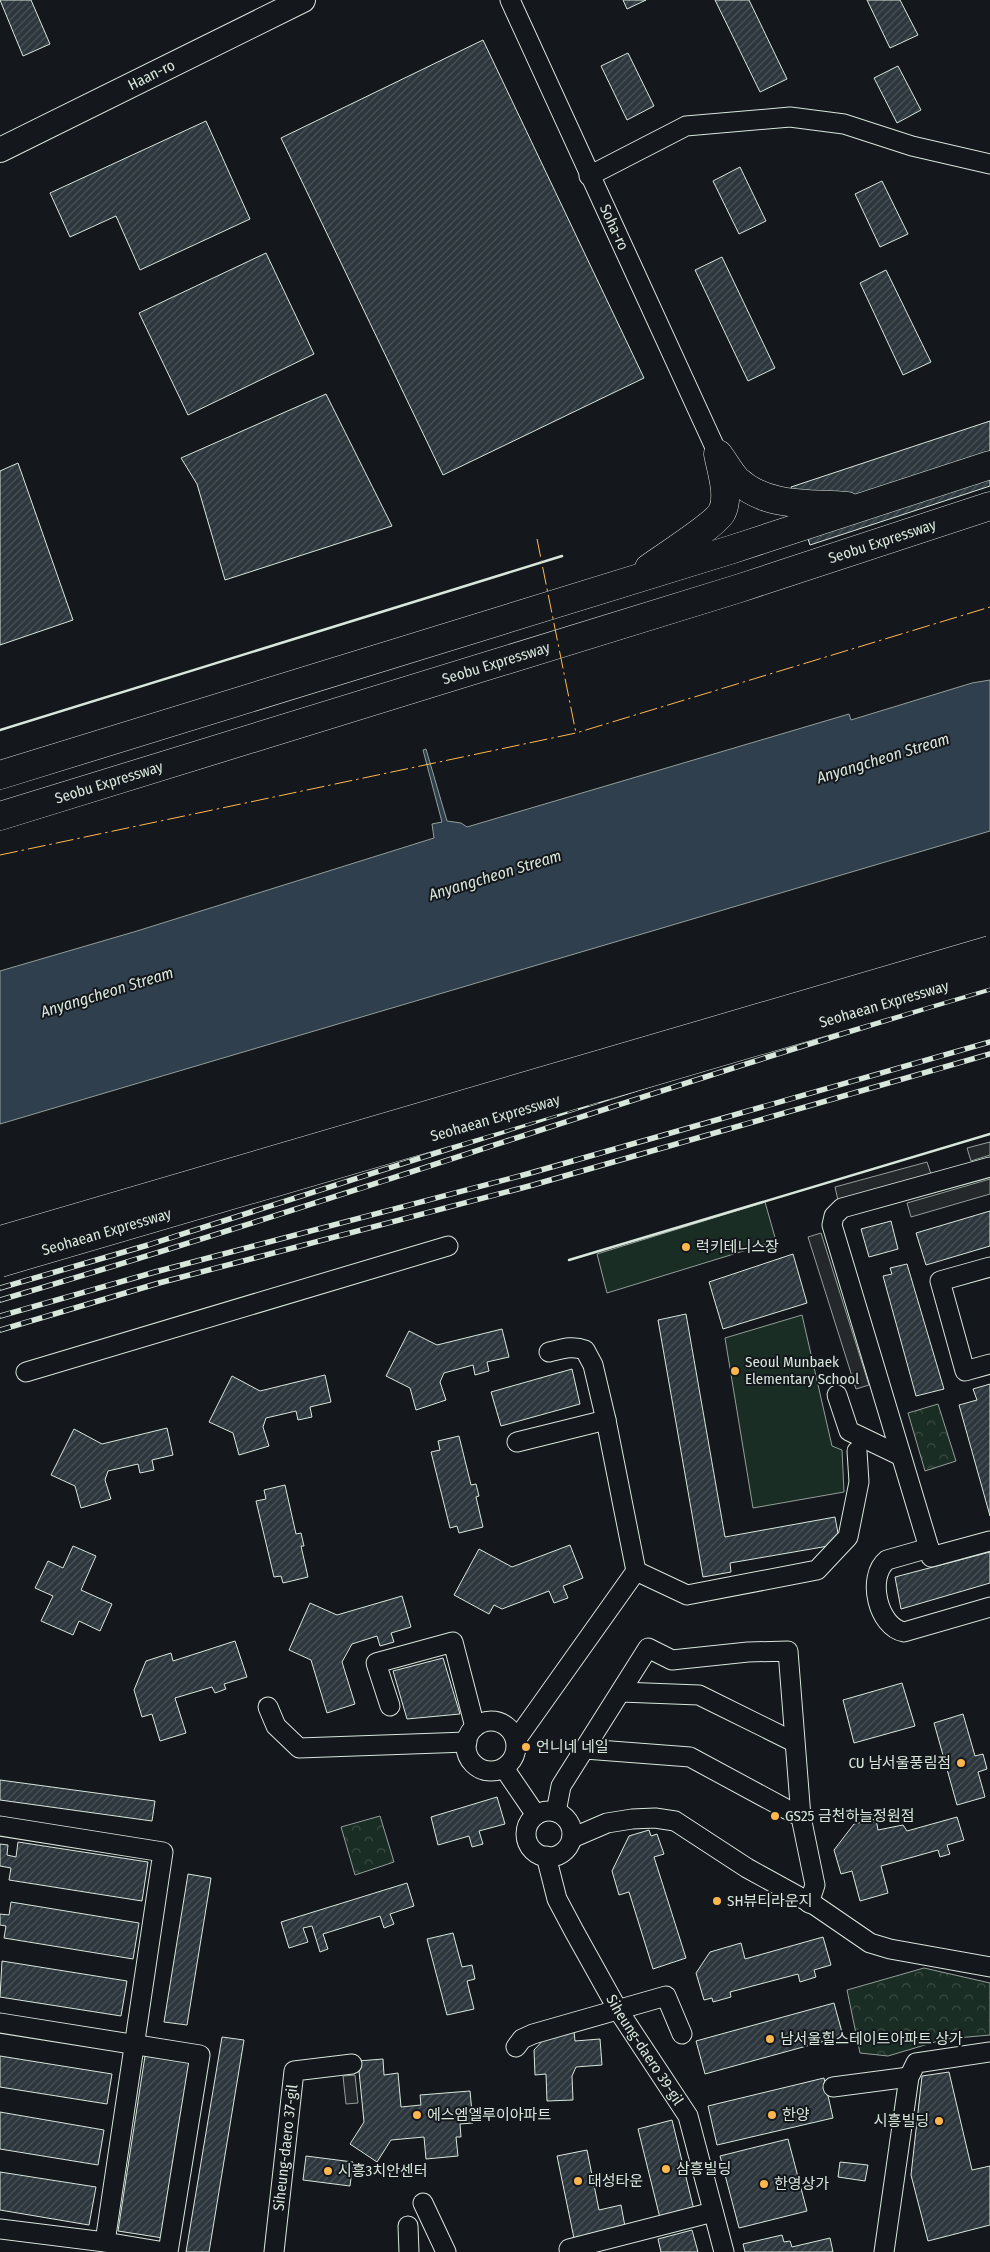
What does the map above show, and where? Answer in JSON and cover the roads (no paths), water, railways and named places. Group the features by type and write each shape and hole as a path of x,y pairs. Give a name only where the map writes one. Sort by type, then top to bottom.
{"highway":[{"path":"718,454 736,479 762,497 778,502 861,507"},
{"path":"633,580 709,526 722,512 725,496 718,454"},
{"path":"0,774 633,580 990,465"},
{"name":"Seobu Expressway","path":"0,816 728,592 990,506"},
{"name":"Seohaean Expressway","path":"0,1240 990,950"},
{"name":"Seohaean Expressway","path":"0,1263 990,973"}],"main road":[{"name":"Haan-ro","path":"0,150 303,0"}],"street":[{"name":"Soha-ro","path":"510,0 718,454"},
{"path":"590,176 686,126 790,117 844,124 912,146 990,164"},
{"path":"990,1167 842,1208 832,1220 832,1229 931,1557 990,1541"},
{"path":"26,1372 448,1246"},
{"path":"990,1267 940,1281 965,1371 990,1364"},
{"path":"390,1706 376,1663 453,1642 477,1730 468,1755 477,1766 490,1771 504,1768 516,1753 516,1740 636,1571 593,1364 585,1350 570,1346 548,1352"},
{"path":"837,1395 849,1431 900,1455"},
{"path":"517,1442 606,1420"},
{"path":"636,1571 687,1596 817,1570 848,1537 859,1482 857,1451"},
{"path":"929,1548 887,1560 881,1567 877,1588 878,1599 885,1619 893,1628 904,1632 990,1607"},
{"path":"556,1812 561,1786 648,1648 672,1660 748,1652 788,1651 801,1818 814,1885 809,1903"},
{"path":"621,1692 699,1695 794,1742"},
{"path":"477,1730 517,1717 546,1697"},
{"path":"268,1707 276,1726 298,1748 506,1726 516,1740"},
{"path":"585,1749 690,1757 801,1818"},
{"path":"504,1768 536,1815"},
{"path":"542,1812 556,1812 567,1819 572,1831 572,1838 568,1847 562,1853 546,1856 534,1850 527,1839 528,1825 536,1815 542,1812"},
{"path":"572,1838 607,1823 632,1819 655,1818 675,1822 747,1868 809,1903 870,1944 990,1967"},
{"path":"0,1826 163,1852 105,2242"},
{"name":"Siheung-daero 39-gil","path":"546,1856 557,1900 618,2010 688,2116 724,2252"},
{"path":"516,2047 522,2039 533,2034 666,1996 682,2034"},
{"path":"0,2023 200,2055 167,2252 0,2229"},
{"path":"884,2252 909,2077 916,2063 990,2052"},
{"name":"Siheung-daero 37-gil","path":"274,2252 294,2071 352,2064"},
{"path":"833,2087 909,2077"},
{"path":"423,2204 446,2252"},
{"path":"569,2249 713,2212"},
{"path":"408,2226 409,2252"}],"water":[{"name":"Anyangcheon Stream","path":"990,680 990,831 0,1124 0,971 137,931 434,838 432,824 442,822 423,750 426,749 447,821 461,823 467,827 849,714 851,720 972,683"}],"railway":[{"path":"0,1288 148,1245 871,1014 990,979"},
{"path":"0,1300 124,1263 742,1065 990,989"},
{"path":"0,1316 155,1272 527,1174 990,1042"},
{"path":"0,1330 159,1283 533,1185 990,1054"}],"place":[{"name":"럭키테니스장","path":"686,1247"},
{"name":"Seoul Munbaek Elementary School","path":"735,1371"},
{"name":"언니네 네일","path":"526,1747"},
{"name":"CU 남서울풍림점","path":"961,1763"},
{"name":"GS25 금천하늘정원점","path":"775,1816"},
{"name":"SH뷰티라운지","path":"717,1901"},
{"name":"남서울힐스테이트아파트 상가","path":"770,2039"},
{"name":"에스엠엘루이아파트","path":"417,2115"},
{"name":"한양","path":"772,2115"},
{"name":"시흥빌딩","path":"939,2121"},
{"name":"삼흥빌딩","path":"666,2169"},
{"name":"시흥3치안센터","path":"328,2171"},
{"name":"대성타운","path":"578,2181"},
{"name":"한영상가","path":"764,2184"}]}
